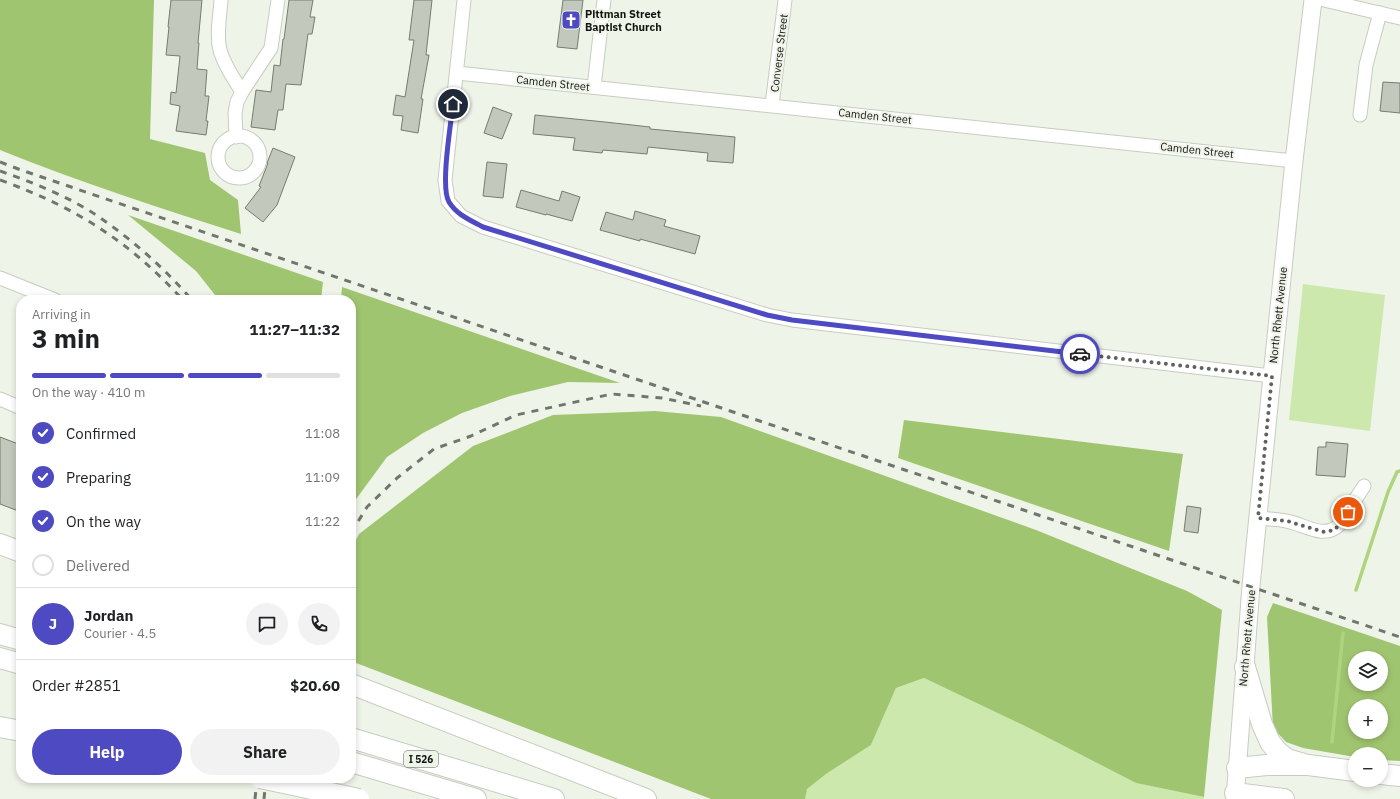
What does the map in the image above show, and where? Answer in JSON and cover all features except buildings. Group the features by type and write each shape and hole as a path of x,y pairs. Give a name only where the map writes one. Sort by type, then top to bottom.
{"highway":[{"path":"0,544 16,550"},
{"path":"0,634 16,639"},
{"path":"0,658 16,663"},
{"path":"1245,667 1262,724 1270,742 1277,751 1287,759 1308,765 1348,770"},
{"path":"356,686 646,799"},
{"path":"0,727 16,730"},
{"name":"I 526","path":"356,740 554,799"},
{"name":"I 526","path":"356,763 476,799"},
{"path":"1237,768 1267,765 1308,765"},
{"path":"1388,775 1400,776"},
{"path":"284,783 359,799"},
{"path":"1235,796 1284,799"}],"main road":[{"name":"North Rhett Avenue","path":"1235,796 1258,518 1294,161 1313,0"}],"street":[{"path":"221,0 218,39 220,50 225,63 242,92"},
{"path":"236,137 235,113 238,102 242,92 272,48 278,0"},
{"path":"464,0 445,180 448,201 461,216 483,227 767,315 792,320 1272,376"},
{"path":"594,87 604,0"},
{"name":"Converse Street","path":"772,105 785,0"},
{"path":"1324,0 1400,18"},
{"path":"1360,114 1366,65 1380,13"},
{"name":"Camden Street","path":"457,73 1294,161"},
{"path":"0,278 42,295"},
{"path":"0,399 16,406"},
{"path":"1258,518 1287,521 1324,532 1334,530 1339,525 1364,486"}],"green space":[{"path":"0,0 154,0 150,139 205,153 210,180 238,200 241,234 90,184 0,150"},
{"path":"128,215 323,282 322,295 215,295 196,271"},
{"path":"1303,284 1385,295 1370,431 1289,420"},
{"path":"342,287 620,383 568,382 510,396 462,413 423,433 387,457 356,499 356,295 341,295"},
{"path":"655,411 721,417 1036,530 1187,591 1222,610 1204,797 1136,783 1029,728 924,678 896,688 871,745 826,774 807,789 805,799 711,799 356,663 356,540 359,534 473,446 553,415"},
{"path":"904,420 1183,454 1169,551 898,458"},
{"path":"1273,603 1400,646 1400,761 1388,760 1388,747 1348,747 1348,756 1303,748 1286,742 1273,728 1267,617"},
{"path":"924,678 1029,728 1136,783 1204,797 1204,799 805,799 806,789 826,774 871,745 896,688"}],"waterway":[{"path":"1356,590 1388,492 1397,472 1400,471"},
{"path":"1332,742 1343,633"}],"railway":[{"path":"0,162 1400,637"},
{"path":"0,171 51,191 76,203 99,217 148,256 171,277 187,295"},
{"path":"0,180 53,202 77,214 99,228 142,260 178,295"},
{"path":"356,525 367,507 397,478 434,449 471,436 516,415 612,394 662,398 701,406"},
{"path":"255,799 257,783"},
{"path":"264,799 266,783"}],"way so far":[{"path":"1080,354 1272,376 1258,518 1287,521 1324,532 1334,530 1348,512"}],"place":[{"name":"Pittman Street Baptist Church","path":"571,20"}],"route":[{"path":"453,104 445,180 448,201 461,216 483,227 767,315 792,320 1080,354"}]}
